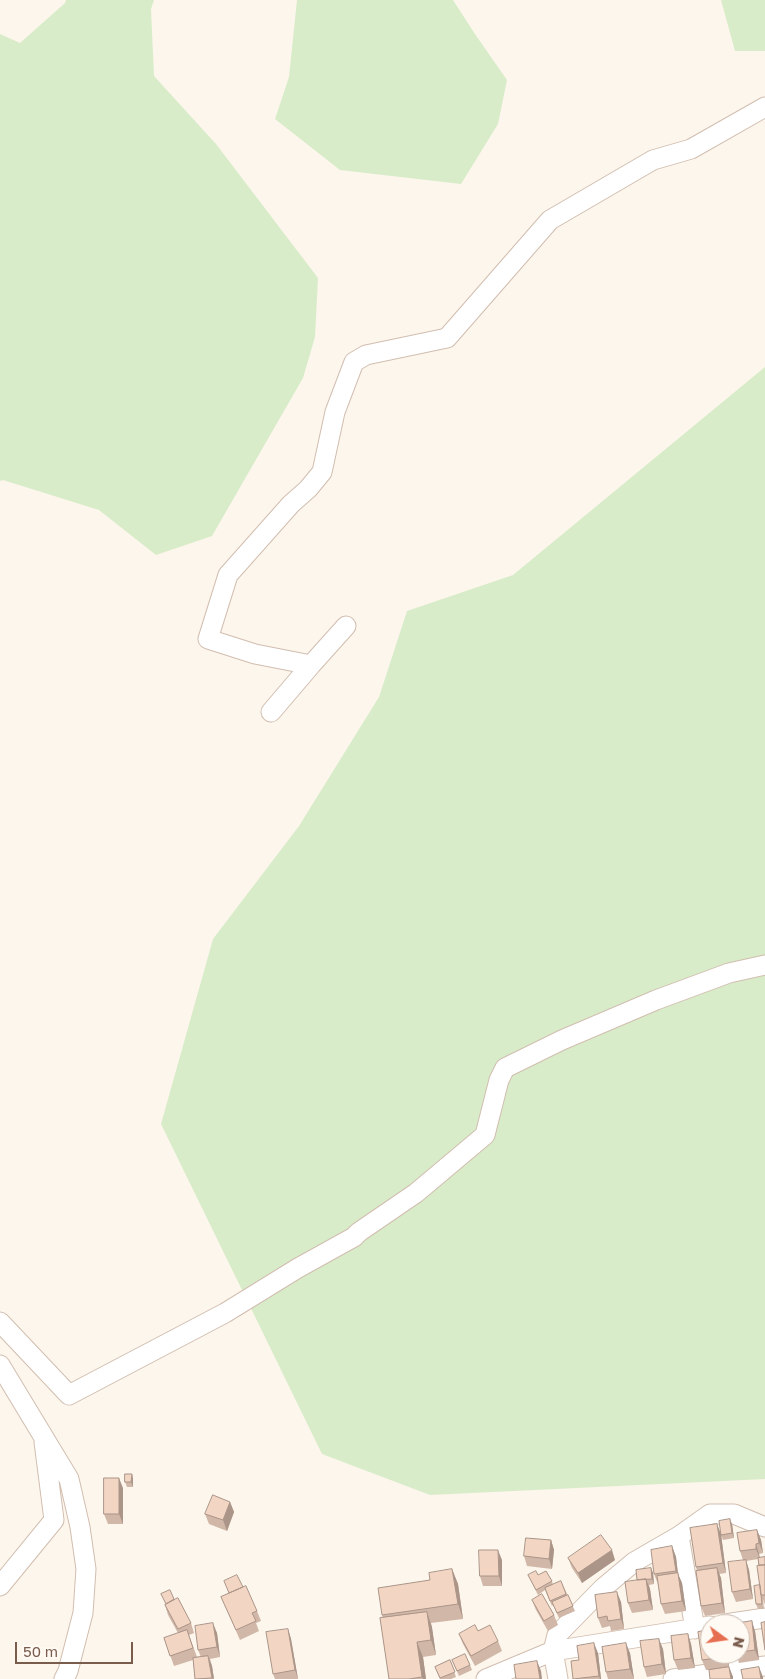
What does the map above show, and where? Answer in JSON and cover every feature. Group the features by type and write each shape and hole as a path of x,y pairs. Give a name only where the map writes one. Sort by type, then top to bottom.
{"street":[{"path":"311,665 254,654 208,639 228,575 322,472 335,412 354,362 366,355 446,338 550,220 653,160 691,149 765,107"},
{"path":"271,712 346,626"},
{"path":"0,1322 69,1395 225,1313 298,1268 354,1237 358,1232 416,1193 485,1135 499,1080 505,1068 562,1040 656,1000 729,973 765,965"},
{"path":"0,1365 69,1478 80,1527 86,1569 83,1613 64,1676"},
{"path":"0,1586 54,1520 43,1435"},
{"path":"558,1679 553,1651 557,1635 603,1588 634,1562 680,1536 710,1514 734,1514 765,1527"},
{"path":"680,1536 700,1620"},
{"path":"750,1620 765,1618"},
{"path":"486,1679 553,1651 700,1628"},
{"path":"673,1679 765,1666"}],"green space":[{"path":"66,0 154,0 151,9 154,76 216,144 318,278 315,337 303,378 212,536 156,555 99,510 3,480 0,481 0,34 20,43 65,3"},
{"path":"297,0 453,0 507,80 498,124 461,184 340,170 275,119 289,77"},
{"path":"721,0 765,0 765,51 735,51"},
{"path":"765,367 765,1479 430,1495 322,1454 161,1124 213,939 299,826 379,697 407,611 513,575"}],"building":[{"path":"125,1474 132,1474 131,1482 125,1482"},
{"path":"104,1478 119,1478 119,1514 104,1514"},
{"path":"213,1495 230,1502 223,1520 205,1514"},
{"path":"730,1519 732,1533 721,1535 719,1521"},
{"path":"717,1524 723,1563 696,1567 690,1528"},
{"path":"757,1530 759,1543 756,1544 756,1549 740,1551 737,1533"},
{"path":"601,1535 612,1550 578,1573 568,1558"},
{"path":"526,1538 551,1540 549,1559 524,1556"},
{"path":"672,1546 676,1571 654,1574 651,1550"},
{"path":"479,1550 498,1550 499,1576 480,1576"},
{"path":"765,1557 765,1565 759,1565 758,1558"},
{"path":"746,1560 750,1589 732,1592 728,1562"},
{"path":"765,1565 765,1595 761,1595 757,1566"},
{"path":"651,1568 652,1579 637,1580 636,1570"},
{"path":"717,1568 722,1603 701,1606 696,1571"},
{"path":"452,1569 458,1604 382,1615 378,1588 430,1580 429,1573"},
{"path":"536,1571 538,1575 546,1571 552,1581 536,1590 528,1575"},
{"path":"678,1573 682,1601 661,1604 657,1576"},
{"path":"237,1575 243,1587 229,1593 224,1581"},
{"path":"646,1579 649,1600 628,1603 625,1582"},
{"path":"561,1581 566,1594 550,1601 545,1588"},
{"path":"760,1585 762,1604 756,1604 754,1586"},
{"path":"246,1586 257,1611 252,1613 256,1621 236,1630 221,1597"},
{"path":"170,1590 174,1599 166,1604 161,1594"},
{"path":"617,1592 621,1619 608,1621 607,1616 598,1618 595,1595"},
{"path":"542,1594 554,1615 544,1621 532,1600"},
{"path":"568,1595 573,1606 557,1613 552,1602"},
{"path":"178,1598 191,1623 178,1629 165,1605"},
{"path":"427,1612 431,1640 417,1642 422,1677 389,1679 380,1618"},
{"path":"750,1621 752,1621 755,1650 750,1651"},
{"path":"765,1622 765,1650 761,1623"},
{"path":"213,1623 217,1647 198,1650 195,1626"},
{"path":"475,1625 478,1631 490,1625 498,1641 471,1656 459,1634"},
{"path":"288,1629 295,1670 273,1674 266,1632"},
{"path":"187,1630 193,1648 170,1656 164,1638"},
{"path":"688,1634 691,1658 674,1660 671,1636"},
{"path":"659,1639 662,1664 644,1667 640,1641"},
{"path":"594,1643 599,1676 573,1679 571,1661 579,1660 577,1646"},
{"path":"626,1643 630,1669 606,1672 602,1647"},
{"path":"465,1654 470,1665 457,1671 452,1660"},
{"path":"208,1656 212,1678 195,1679 193,1658"},
{"path":"450,1660 455,1672 440,1678 435,1667"},
{"path":"537,1661 540,1679 516,1679 514,1665"},
{"path":"729,1667 731,1679 710,1679 709,1670"},
{"path":"759,1667 761,1679 743,1679 741,1670"}]}
